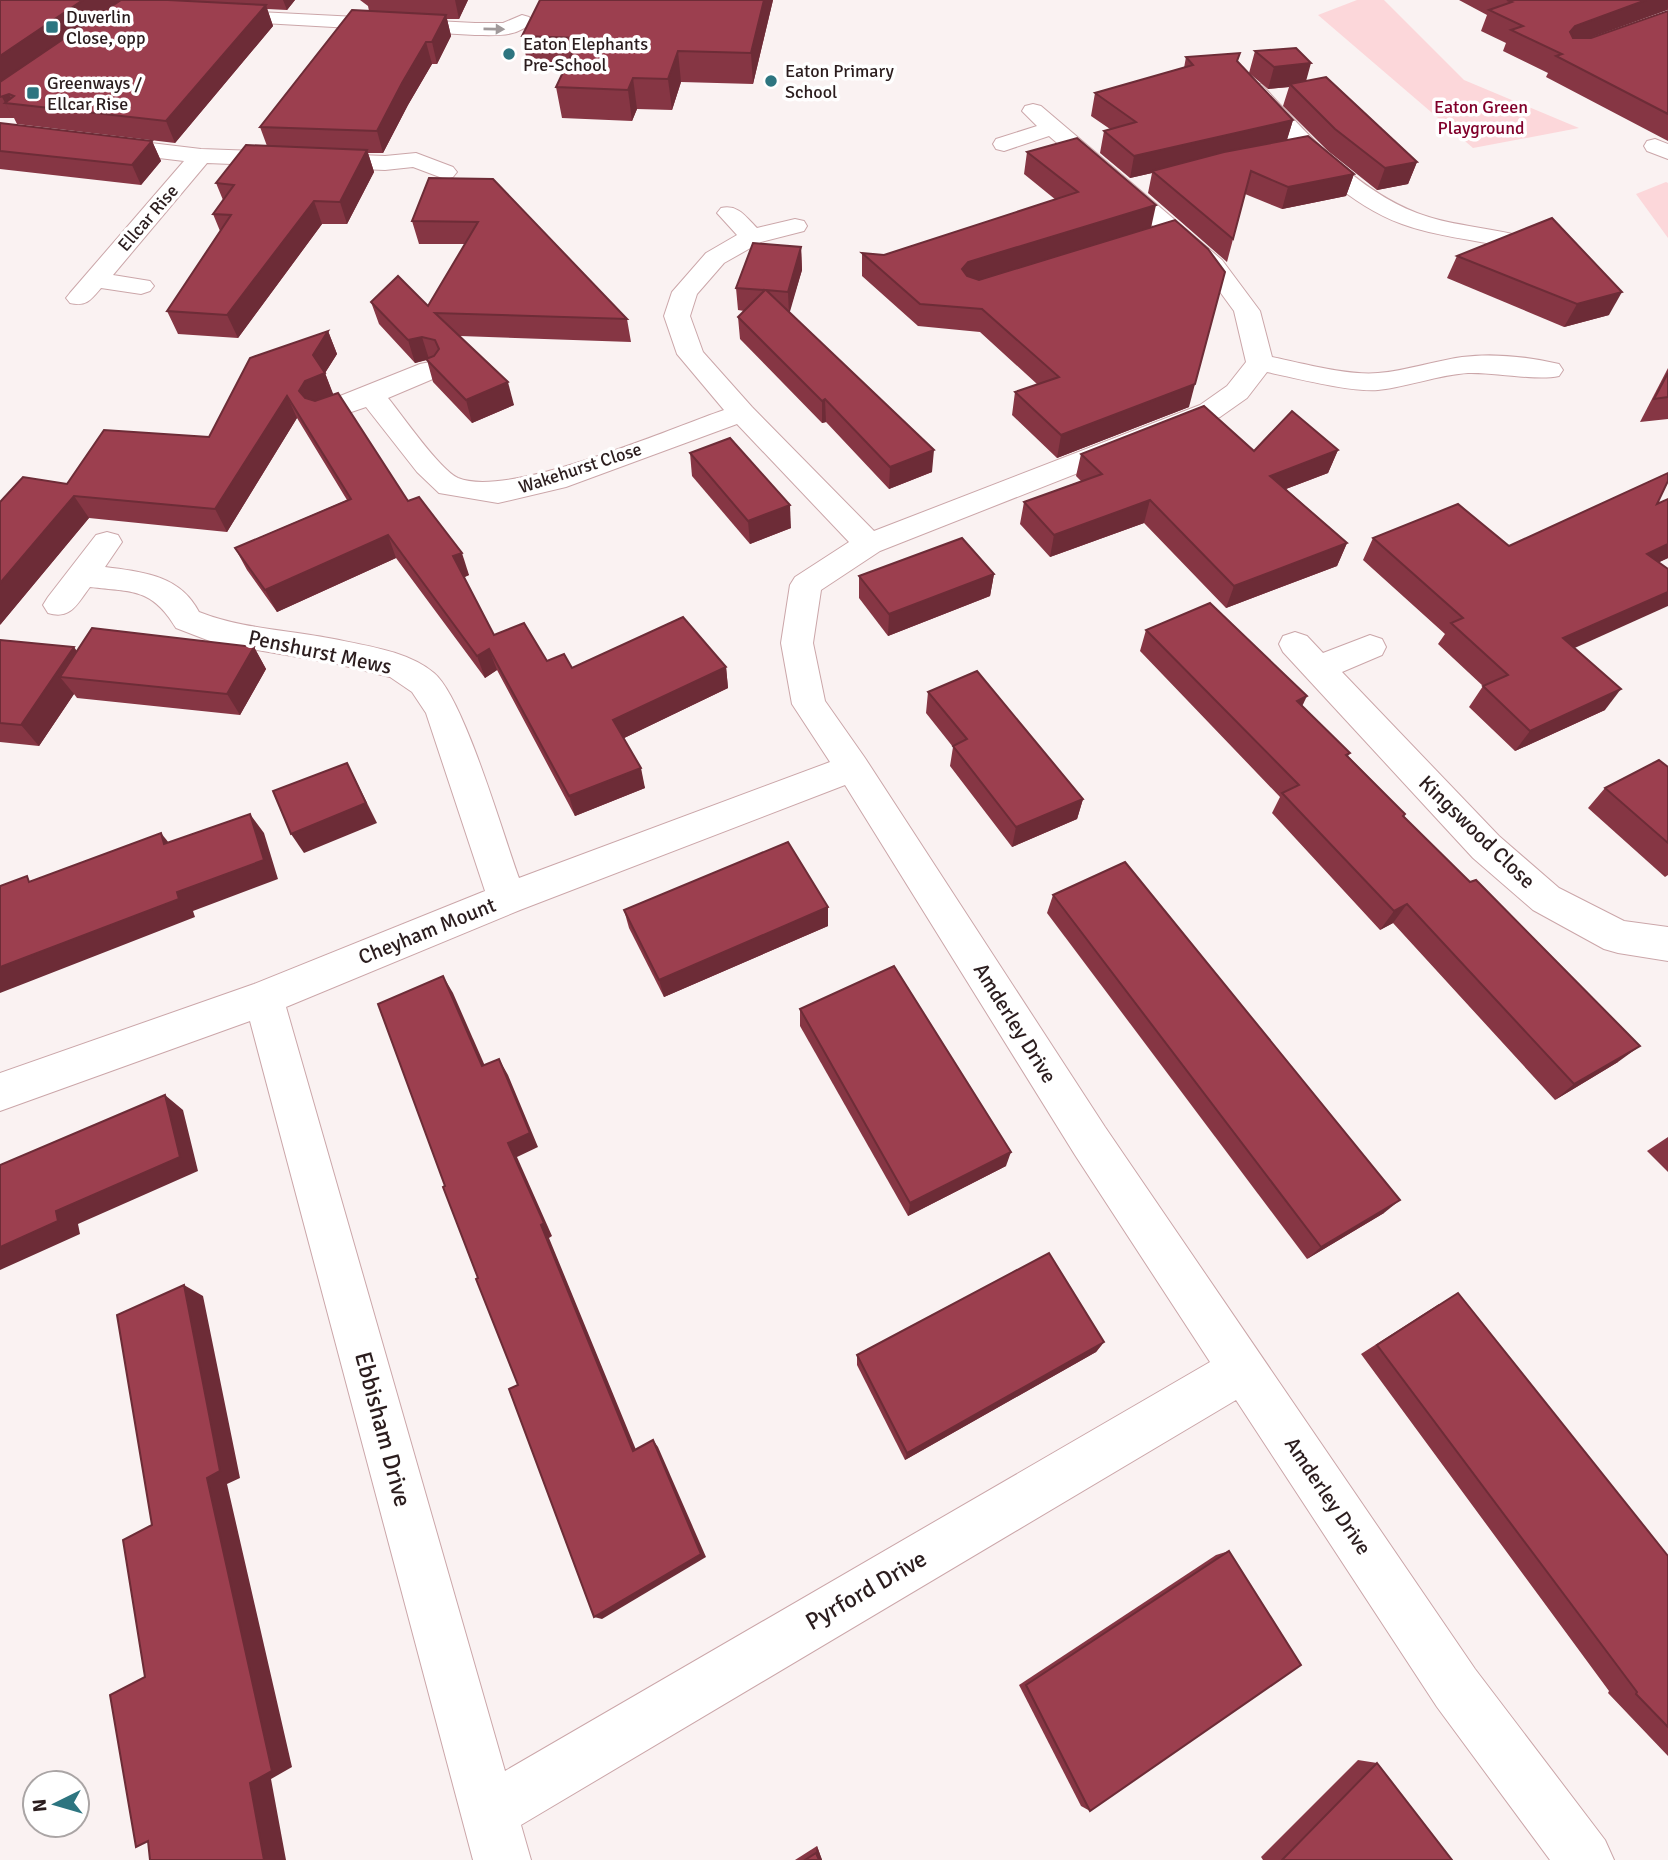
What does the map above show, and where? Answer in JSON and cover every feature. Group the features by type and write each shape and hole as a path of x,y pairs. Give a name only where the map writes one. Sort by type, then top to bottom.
{"street":[{"path":"1641,0 1668,12"},
{"path":"194,15 359,31 507,29 522,21"},
{"path":"1645,27 1668,18"},
{"path":"1244,80 1275,97 1308,147 1362,195 1411,219 1508,240"},
{"path":"1004,144 1043,119 1137,187 1162,235 1213,265 1247,311 1260,362 1314,374 1376,382 1465,365 1505,365 1549,370"},
{"name":"Ellcar Rise","path":"0,132 201,156 385,163 422,156 445,172"},
{"path":"1282,152 1308,147"},
{"name":"Ellcar Rise","path":"141,286 88,289 201,156"},
{"path":"729,213 752,237"},
{"path":"795,226 752,237 715,258 685,292 677,316 690,354 742,413 869,544"},
{"name":"Amderley Drive","path":"1260,362 1237,392 1210,411 869,544 806,584 797,643 809,704 853,768 1090,1141 1456,1688 1585,1860"},
{"path":"325,412 430,370"},
{"name":"Wakehurst Close","path":"371,395 427,465 449,486 498,493 556,480 742,413"},
{"path":"59,605 107,542"},
{"name":"Penshurst Mews","path":"82,575 130,581 163,590 179,604 187,620 215,631 332,651 400,667 424,682 442,711 507,899"},
{"name":"Kingswood Close","path":"1370,647 1306,657 1486,847 1546,899 1618,937 1668,944"},
{"name":"Cheyham Mount","path":"0,1091 264,998 507,899 853,768"},
{"name":"Ebbisham Drive","path":"264,998 502,1860"},
{"name":"Pyrford Drive","path":"489,1812 1243,1369"}],"green space":[{"name":"Eaton Green Playground","path":"1357,0 1384,0 1464,80 1579,128 1473,148 1318,15"},
{"path":"1668,183 1668,238 1636,194"}],"building":[{"path":"0,0 83,0 0,56"},
{"path":"121,0 266,5 166,121 5,103 14,96 9,94 0,97 0,82"},
{"path":"540,0 764,0 751,53 678,51 668,79 633,78 628,90 556,87 579,38 522,36"},
{"path":"1507,0 1646,0 1575,26 1570,32 1573,38 1591,38 1668,11 1668,114 1556,56 1562,54 1511,30 1523,26 1489,10 1512,2"},
{"path":"352,10 446,15 432,42 426,42 377,131 260,127"},
{"path":"1296,48 1311,63 1274,67 1255,51"},
{"path":"1240,53 1237,61 1293,120 1134,156 1104,131 1136,122 1095,93 1193,65 1186,57"},
{"path":"1326,77 1417,162 1385,168 1335,129 1290,84"},
{"path":"0,123 152,141 132,165 0,151"},
{"path":"1308,136 1354,174 1288,187 1251,171 1233,239 1152,171 1224,152"},
{"path":"1077,138 1156,205 968,262 962,269 967,276 979,280 1175,220 1208,249 1225,272 1195,384 1061,435 1015,392 1059,377 982,309 920,304 862,253 884,255 1078,192 1027,152"},
{"path":"246,145 367,150 340,202 314,201 227,315 167,311 231,215 213,214 234,185 216,183"},
{"path":"429,178 493,179 627,319 435,313 508,382 466,400 426,359 434,356 439,349 435,340 422,337 408,340 371,302 398,276 428,306 478,222 412,221"},
{"path":"1552,218 1622,292 1577,304 1457,256"},
{"path":"753,243 801,247 788,292 766,290 934,450 890,467 825,399 822,401 738,317 765,290 736,288"},
{"path":"328,331 313,355 325,373 305,381 299,391 305,398 315,401 338,393 408,501 419,497 462,553 453,556 494,635 524,623 547,661 564,654 572,668 683,617 726,667 613,720 641,768 569,796 489,649 477,656 388,535 265,590 235,548 351,499 287,396 215,509 74,496 0,583 0,502 23,477 67,484 104,430 209,437 250,358"},
{"path":"1668,373 1668,397 1654,399"},
{"path":"1204,406 1254,451 1292,411 1338,450 1270,476 1347,543 1234,586 1150,500 1054,535 1024,502 1102,474 1081,454"},
{"path":"730,438 790,505 748,521 690,453"},
{"path":"1668,473 1668,481 1657,504 1668,499 1668,544 1647,554 1668,569 1668,592 1563,638 1621,689 1530,731 1483,686 1508,675 1451,623 1463,618 1373,538 1458,504 1509,546"},
{"path":"962,538 994,574 889,614 859,576"},
{"path":"1210,603 1307,696 1297,701 1350,753 1346,755 1405,814 1403,816 1470,882 1476,880 1640,1046 1574,1084 1407,904 1394,911 1282,793 1299,785 1146,630"},
{"path":"92,628 254,647 227,694 60,677"},
{"path":"0,640 74,647 21,725 0,723"},
{"path":"977,671 1083,799 1016,827 953,746 967,739 928,692"},
{"path":"1659,760 1668,767 1668,843 1605,788"},
{"path":"347,763 366,803 291,834 273,791"},
{"path":"250,814 264,860 177,892 179,899 0,967 0,886 27,876 29,882 161,833 164,844"},
{"path":"788,842 828,907 659,980 624,910"},
{"path":"1125,862 1400,1200 1321,1247 1053,895"},
{"path":"894,966 1011,1152 910,1203 800,1009"},
{"path":"443,976 482,1066 499,1059 530,1133 508,1143 544,1223 541,1225 633,1451 653,1440 701,1554 594,1617 509,1389 518,1385 476,1279 478,1278 378,1004"},
{"path":"165,1095 180,1157 56,1211 58,1221 0,1247 0,1165"},
{"path":"1049,1253 1104,1342 907,1453 857,1355"},
{"path":"184,1285 220,1471 207,1478 272,1771 250,1783 264,1860 150,1860 148,1841 136,1847 110,1695 145,1677 123,1540 152,1525 117,1315"},
{"path":"1458,1293 1668,1556 1668,1727 1636,1694 1377,1345"},
{"path":"1229,1551 1301,1665 1090,1811 1026,1685"},
{"path":"1377,1763 1452,1860 1282,1860"},
{"path":"816,1853 819,1860 805,1860"}],"place":[{"name":"Duverlin Close, opp","path":"52,27"},
{"name":"Eaton Elephants Pre-School","path":"509,54"},
{"name":"Eaton Primary School","path":"771,81"},
{"name":"Greenways / Ellcar Rise","path":"33,93"}]}
